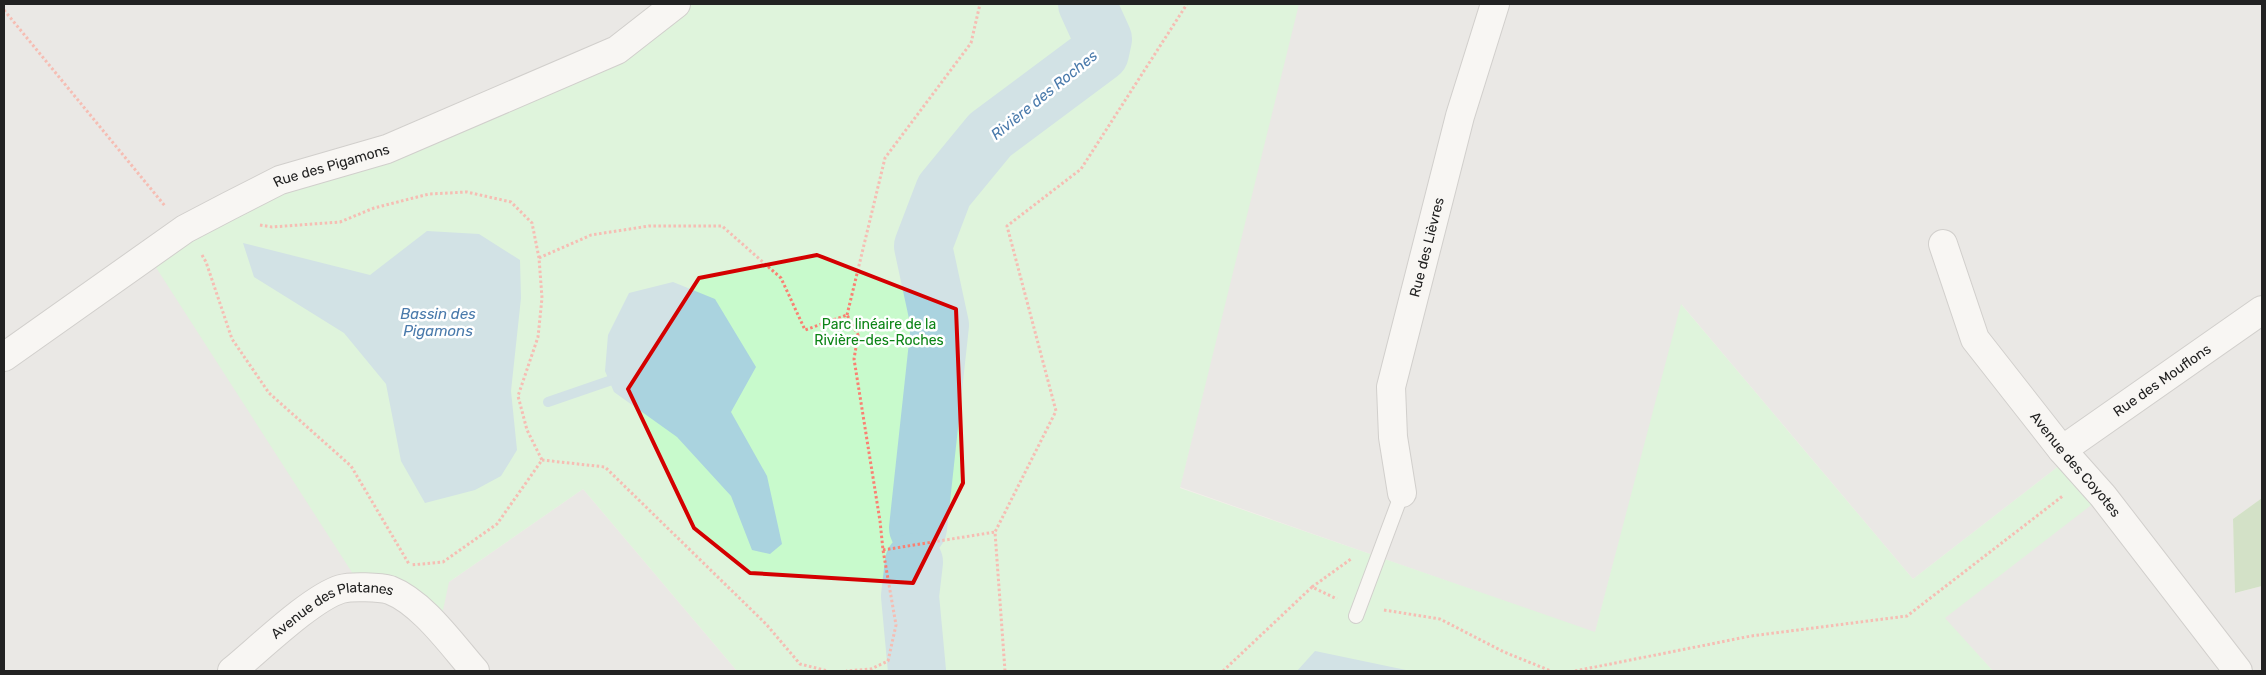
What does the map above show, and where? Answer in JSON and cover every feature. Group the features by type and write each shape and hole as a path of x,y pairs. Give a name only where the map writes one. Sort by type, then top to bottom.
{"street":[{"name":"Rue des Pigamons","path":"4,357 185,229 280,180 387,149 617,50 676,4"},
{"name":"Rue des Lièvres","path":"1402,493 1393,437 1391,387 1460,116 1495,4"},
{"name":"Avenue des Coyotes","path":"1943,244 1975,339 2062,450 2103,496 2238,671"},
{"name":"Rue des Mouflons","path":"2062,450 2262,310"},
{"name":"Avenue des Platanes","path":"232,671 311,606 341,589 362,588 390,590 410,602 439,629 475,671"}],"lane":[{"path":"1356,616 1402,493"}],"path":[{"path":"846,671 871,669 888,660 896,625 854,359 858,335 847,315 885,158 971,43 980,4"},
{"path":"1005,671 994,532 1056,411 1006,226 1080,169 1187,4"},
{"path":"4,10 185,229 206,262 232,339 269,393 350,466 409,565"},
{"path":"229,206 246,223 272,227 340,222 374,208 429,194 467,192 511,202 532,223 539,258 542,298 538,337 518,396 527,430 542,460"},
{"path":"539,258 591,235 649,226 722,226 781,278 804,330 847,315"},
{"path":"390,590 409,565 443,562 497,524 542,460"},
{"path":"542,460 605,467 766,624 800,664 828,671"},
{"path":"1575,671 1751,636 1907,616 2086,478"},
{"path":"883,550 994,532"}],"highlighted area":[{"path":"817,255 956,309 963,483 913,583 750,573 694,528 628,389 699,278"}],"shaded area":[{"path":"4,4 676,4 449,582 583,489 737,671 4,671"},
{"path":"1297,4 2262,4 2262,498 2233,519 2236,593 2262,586 2262,671 1993,671 1944,618 2102,496 2069,458 1913,579 1682,305 1595,633 1180,487"}],"green space":[{"name":"Parc linéaire de la Rivière-des-Roches","path":"676,4 1299,4 1180,488 1595,632 1681,304 1913,579 2069,458 2103,496 1945,618 1993,671 737,671 583,489 449,582 439,629 362,588 148,255 185,229 617,50"},
{"path":"2262,498 2262,586 2235,593 2233,519"}],"water":[{"name":"Bassin des Pigamons","path":"427,231 479,234 520,260 521,298 511,391 517,450 501,476 475,490 425,503 401,461 386,384 344,333 254,277 243,243 370,275"},
{"path":"673,282 715,299 756,367 731,412 767,476 782,544 770,554 752,550 731,496 677,437 614,392 605,371 608,335 629,293"},
{"path":"1315,651 1406,670 1409,671 1297,671"}],"waterway":[{"name":"Rivière des Roches","path":"918,528 940,325 923,246 944,191 990,135 1100,53 1103,39 1087,4"},
{"path":"548,402 609,381"},
{"name":"Rivière des Roches","path":"914,562 910,596 917,671"}]}
